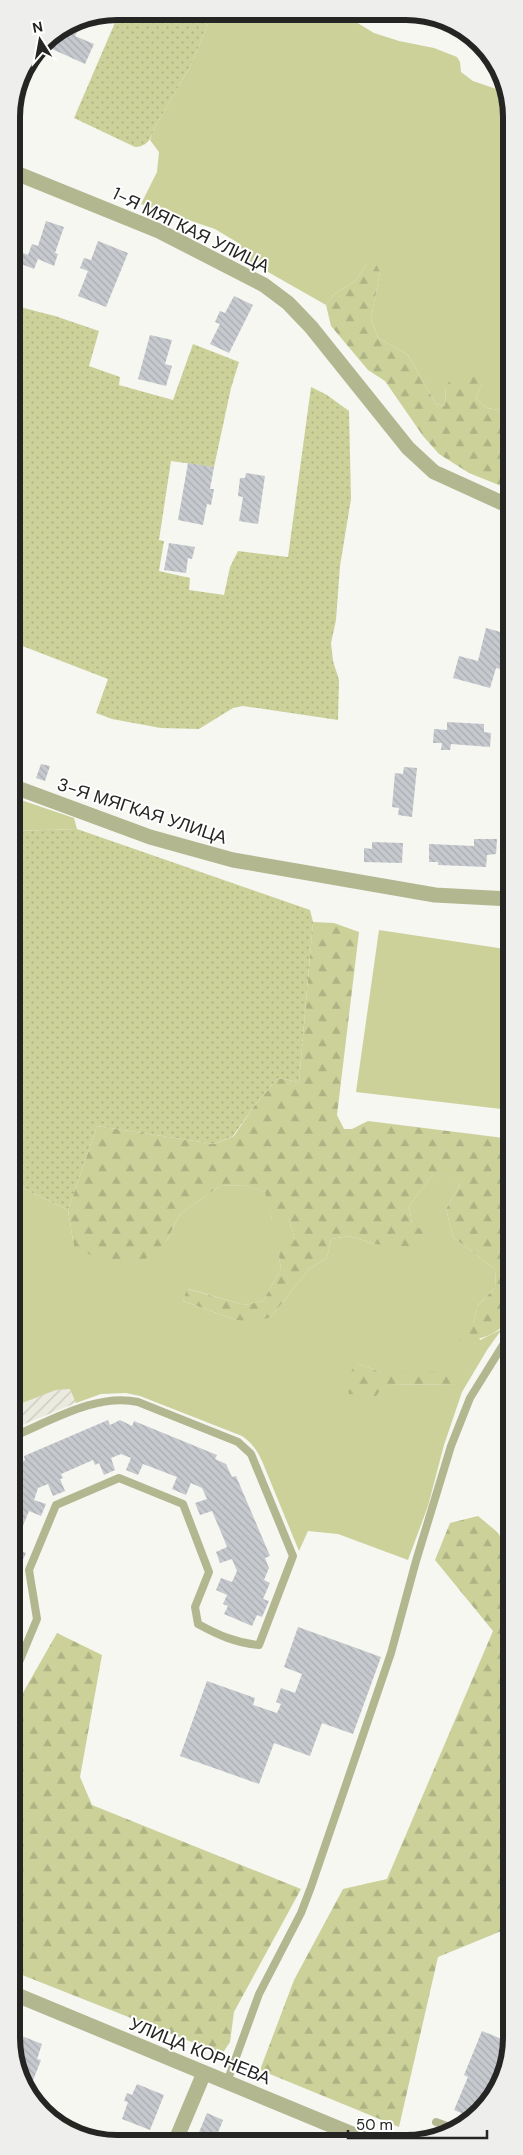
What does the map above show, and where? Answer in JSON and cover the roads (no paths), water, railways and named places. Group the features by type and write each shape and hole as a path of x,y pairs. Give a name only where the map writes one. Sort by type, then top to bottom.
{"street":[{"name":"1-Я МЯГКАЯ УЛИЦА","path":"20,174 159,232 264,285 288,303 311,327 408,448 434,472 503,503"},
{"name":"3-Я МЯГКАЯ УЛИЦА","path":"20,789 150,837 233,860 435,895 503,899"},
{"name":"УЛИЦА КОРНЕВА","path":"20,1997 355,2135"},
{"path":"178,2135 204,2073"}],"lane":[{"path":"227,2082 259,1994 301,1913 312,1887 391,1653 451,1446 470,1398 503,1345"},
{"path":"20,1433 92,1404 125,1399 138,1402 238,1442 251,1454 293,1556 259,1645 236,1642 221,1637 198,1624 195,1607 209,1572 183,1504 119,1478 56,1505 29,1570 37,1619 20,1660"},
{"path":"436,2122 447,2126"}]}
